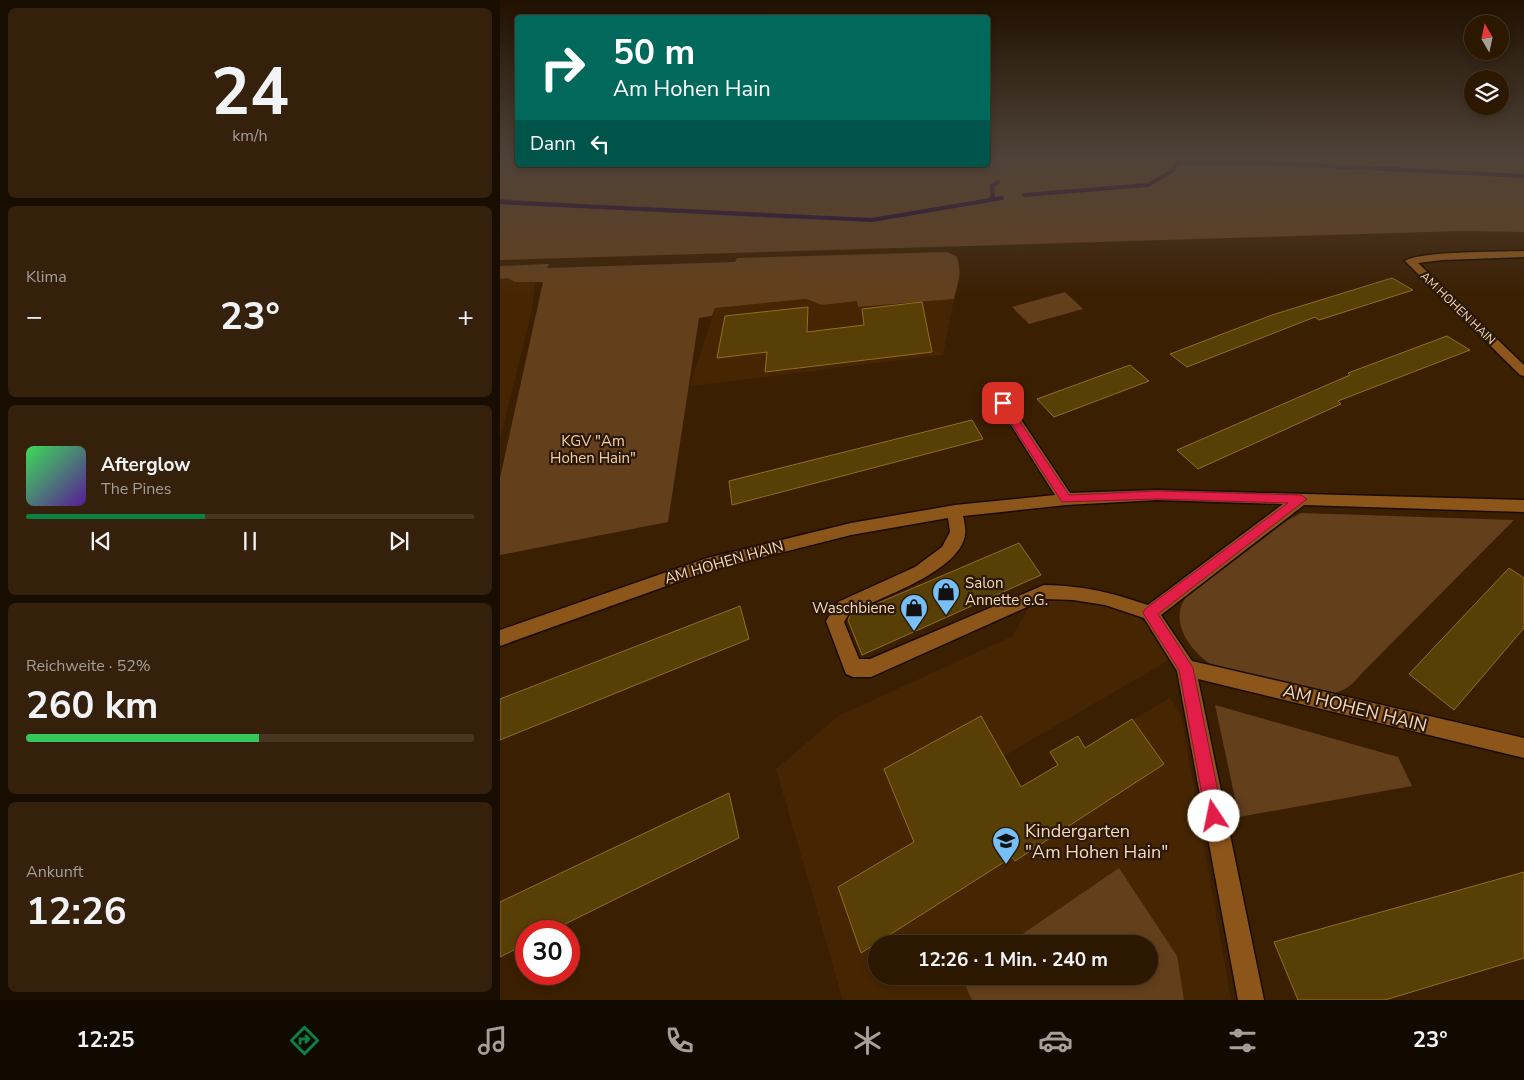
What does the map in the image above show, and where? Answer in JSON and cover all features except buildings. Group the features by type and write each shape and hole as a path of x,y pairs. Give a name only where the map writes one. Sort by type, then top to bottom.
{"street":[{"name":"AM HOHEN HAIN","path":"1524,254 1442,257 1410,261 1524,372"},
{"path":"1003,403 1066,499"},
{"name":"AM HOHEN HAIN","path":"500,638 572,611 707,565 851,529 955,511 1066,499 1157,495 1524,506"},
{"path":"1150,613 1301,499"},
{"path":"955,511 958,532 955,542 948,552 921,572 844,607 835,621 853,668 871,668 1044,592 1074,593 1105,598 1123,602 1150,613 1186,668 1251,1000"},
{"name":"AM HOHEN HAIN","path":"1186,668 1524,748"}],"shaded area":[{"path":"508,278 535,282 532,310 500,439 500,279"},
{"path":"806,299 822,305 858,301 859,307 954,299 943,355 690,386 715,308"},
{"name":"Kindergarten \"Am Hohen Hain\"","path":"1046,597 1114,604 1139,618 1157,633 1169,660 1004,756 1021,787 1058,765 1050,752 1078,736 1085,747 1170,698 1181,714 1231,1000 843,1000 776,769 838,716 1013,636 1031,603"}],"green space":[{"path":"555,203 1524,203 1524,232 1463,231 500,260 500,204 816,220"},
{"name":"KGV \"Am Hohen Hain\"","path":"947,252 956,256 959,267 959,277 954,299 858,307 857,301 822,305 806,299 715,308 712,316 699,318 668,522 500,555 500,478 543,282 515,282 508,278 500,279 500,266 549,264 547,268 735,262 737,258"},
{"path":"1065,292 1083,309 1029,324 1012,307"},
{"path":"1301,513 1514,520 1352,683 1345,689 1330,694 1212,665 1190,644 1181,626 1181,606 1186,597 1288,520"},
{"path":"1215,705 1398,757 1412,786 1239,817"},
{"path":"1119,868 1177,956 1184,1000 972,1000 965,985 1158,985 1158,935 1021,935"}],"waterway":[{"path":"514,203 872,220 974,203"}],"place":[{"name":"Salon Annette e.G.","path":"946,616"},
{"name":"Waschbiene","path":"914,632"},
{"name":"Kindergarten \"Am Hohen Hain\"","path":"1006,865"}],"route":[{"path":"1003,403 1066,499 1157,495 1301,499 1150,613 1186,668 1214,816"}]}
